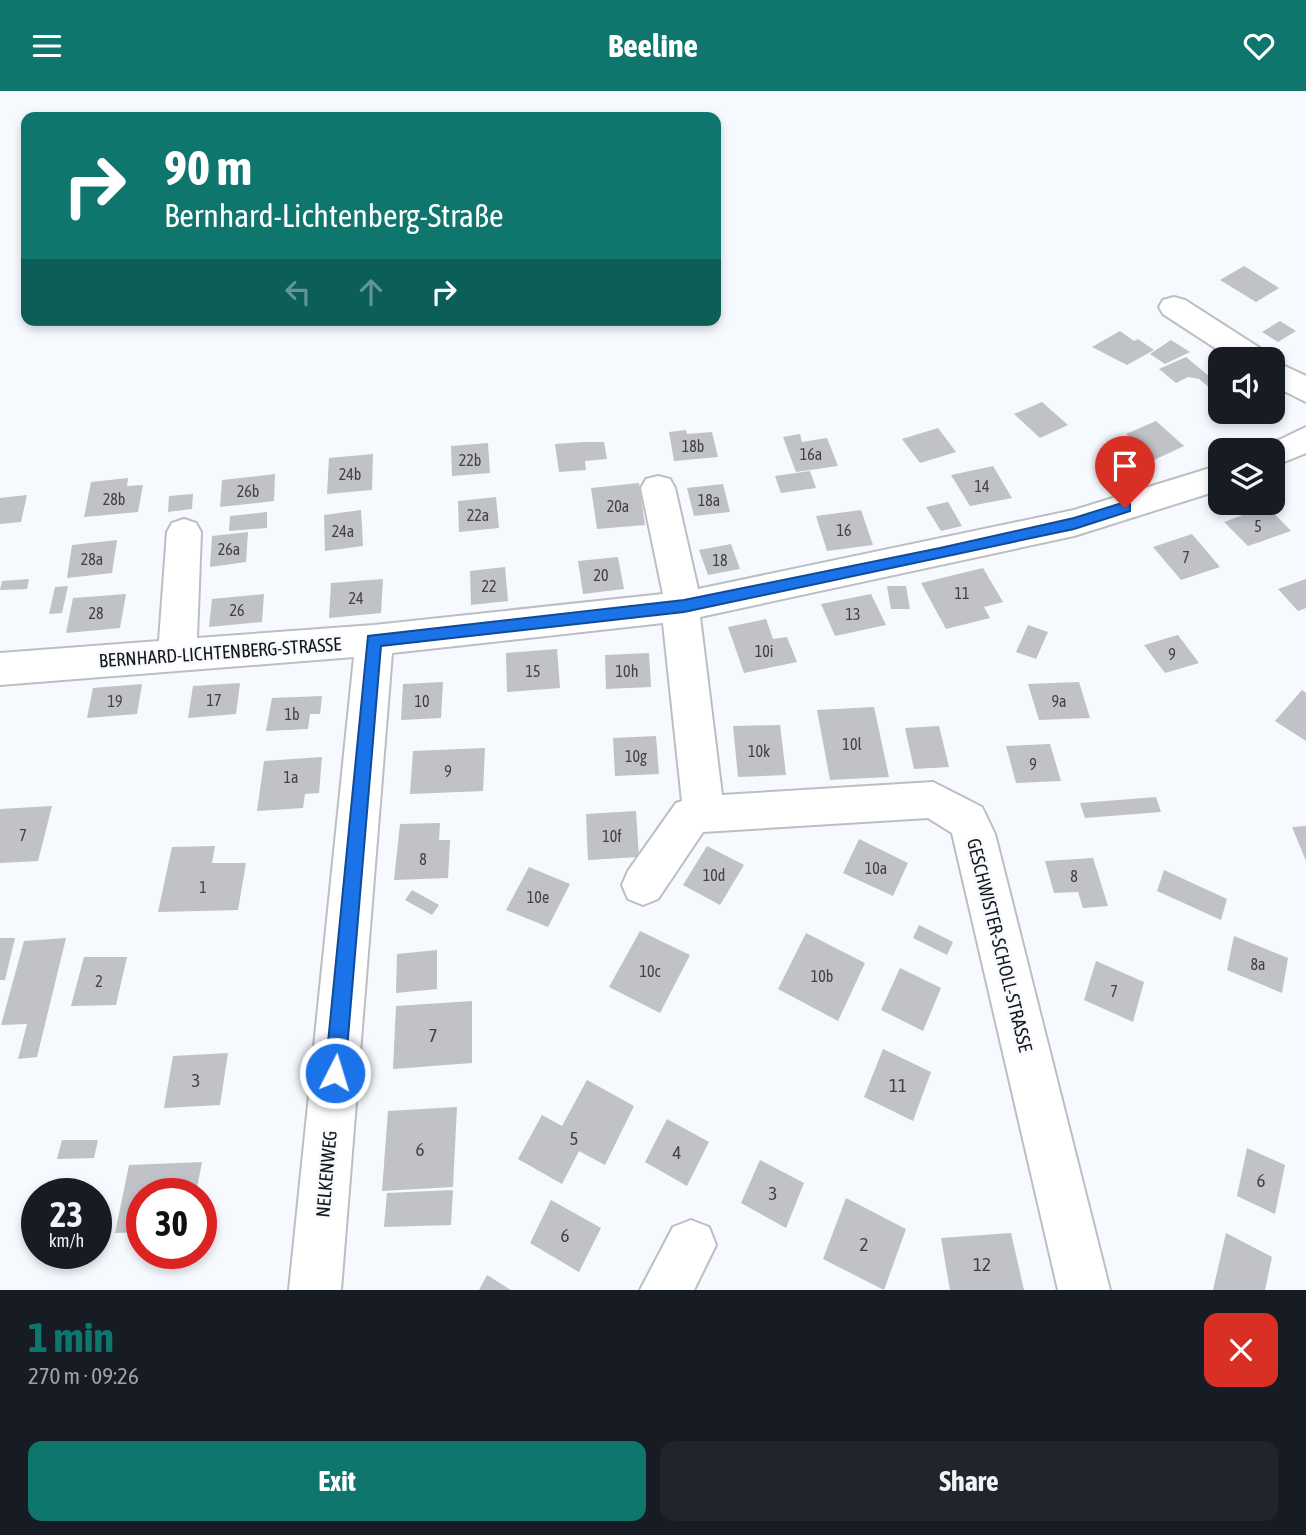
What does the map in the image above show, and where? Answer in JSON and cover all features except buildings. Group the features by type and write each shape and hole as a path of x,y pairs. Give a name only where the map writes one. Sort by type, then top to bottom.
{"street":[{"path":"1174,307 1236,347"},
{"path":"1285,378 1306,391"},
{"path":"1285,449 1306,439"},
{"name":"BERNHARD-LICHTENBERG-STRASSE","path":"0,669 374,640 682,606 1074,523 1208,481"},
{"path":"643,885 691,816 704,814 682,606 658,488"},
{"path":"177,655 184,532"},
{"name":"NELKENWEG","path":"316,1290 374,640"},
{"name":"GESCHWISTER-SCHOLL-STRASSE","path":"704,814 933,800 967,820 974,834 1084,1290"},
{"path":"666,1290 691,1245"}],"route":[{"path":"335,1073 374,640 684,606 940,554 1074,523 1125,508"}]}
